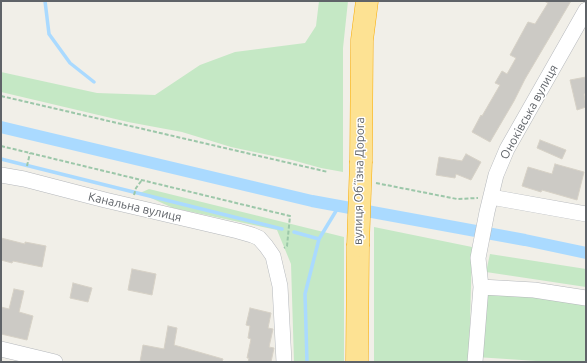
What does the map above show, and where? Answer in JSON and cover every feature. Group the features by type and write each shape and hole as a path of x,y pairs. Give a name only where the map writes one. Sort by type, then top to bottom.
{"highway":[{"name":"вулиця Обʼїзна Дорога","path":"357,362 362,40 367,1"}],"street":[{"name":"Оноківська вулиця","path":"475,362 481,287 478,258 486,212 496,175 507,149 586,10"},
{"path":"569,41 586,36"},
{"name":"Канальна вулиця","path":"1,175 24,179 252,235 259,238 269,251"},
{"path":"491,197 586,214"},
{"path":"269,251 280,286 284,362"},
{"path":"481,287 534,290 586,298"},
{"path":"1,349 55,362"}],"path":[{"path":"1,96 328,172"},
{"path":"1,146 290,216 287,246 269,251"},
{"path":"26,169 30,153"},
{"path":"134,195 136,188 142,180"},
{"path":"373,182 457,200 491,197"}],"green space":[{"path":"319,1 348,1 343,48 343,172 231,147 182,132 128,122 1,92 1,72 97,93 155,95 200,65 235,52 305,43 316,26"},
{"path":"149,189 344,237 344,362 294,362 291,264 277,230 173,208 140,193"},
{"path":"374,227 472,247 469,362 374,362"},
{"path":"490,254 586,269 586,287 486,272"},
{"path":"481,287 586,298 586,362 552,362 476,357"}],"building":[{"path":"544,1 571,1 490,142 472,132 500,85 495,83 502,71 507,74 516,58 510,55 528,22 535,24 548,3"},
{"path":"586,77 586,93 584,94 586,107 577,110 570,80"},
{"path":"540,140 566,150 562,159 537,148"},
{"path":"466,154 481,162 471,180 456,174 455,178 436,175 439,157 462,161"},
{"path":"555,164 584,172 577,200 522,186 528,167 552,174"},
{"path":"1,238 25,244 25,242 46,246 42,267 1,260"},
{"path":"132,269 156,274 152,295 128,290"},
{"path":"73,283 92,288 88,302 70,298"},
{"path":"14,289 24,291 19,312 33,316 27,340 1,334 1,307 9,309"},
{"path":"250,308 271,313 268,328 273,329 269,347 274,348 271,362 248,362 249,358 247,358 251,339 248,338 250,326 246,325"},
{"path":"168,326 177,328 174,345 223,359 222,362 140,362 143,345 164,349"}],"waterway":[{"path":"45,1 49,34 70,63 94,82"},
{"path":"1,127 312,201 525,240 586,253"},
{"path":"1,159 282,229"},
{"path":"307,362 305,294 319,239 339,206"},
{"path":"294,232 319,239"}]}
